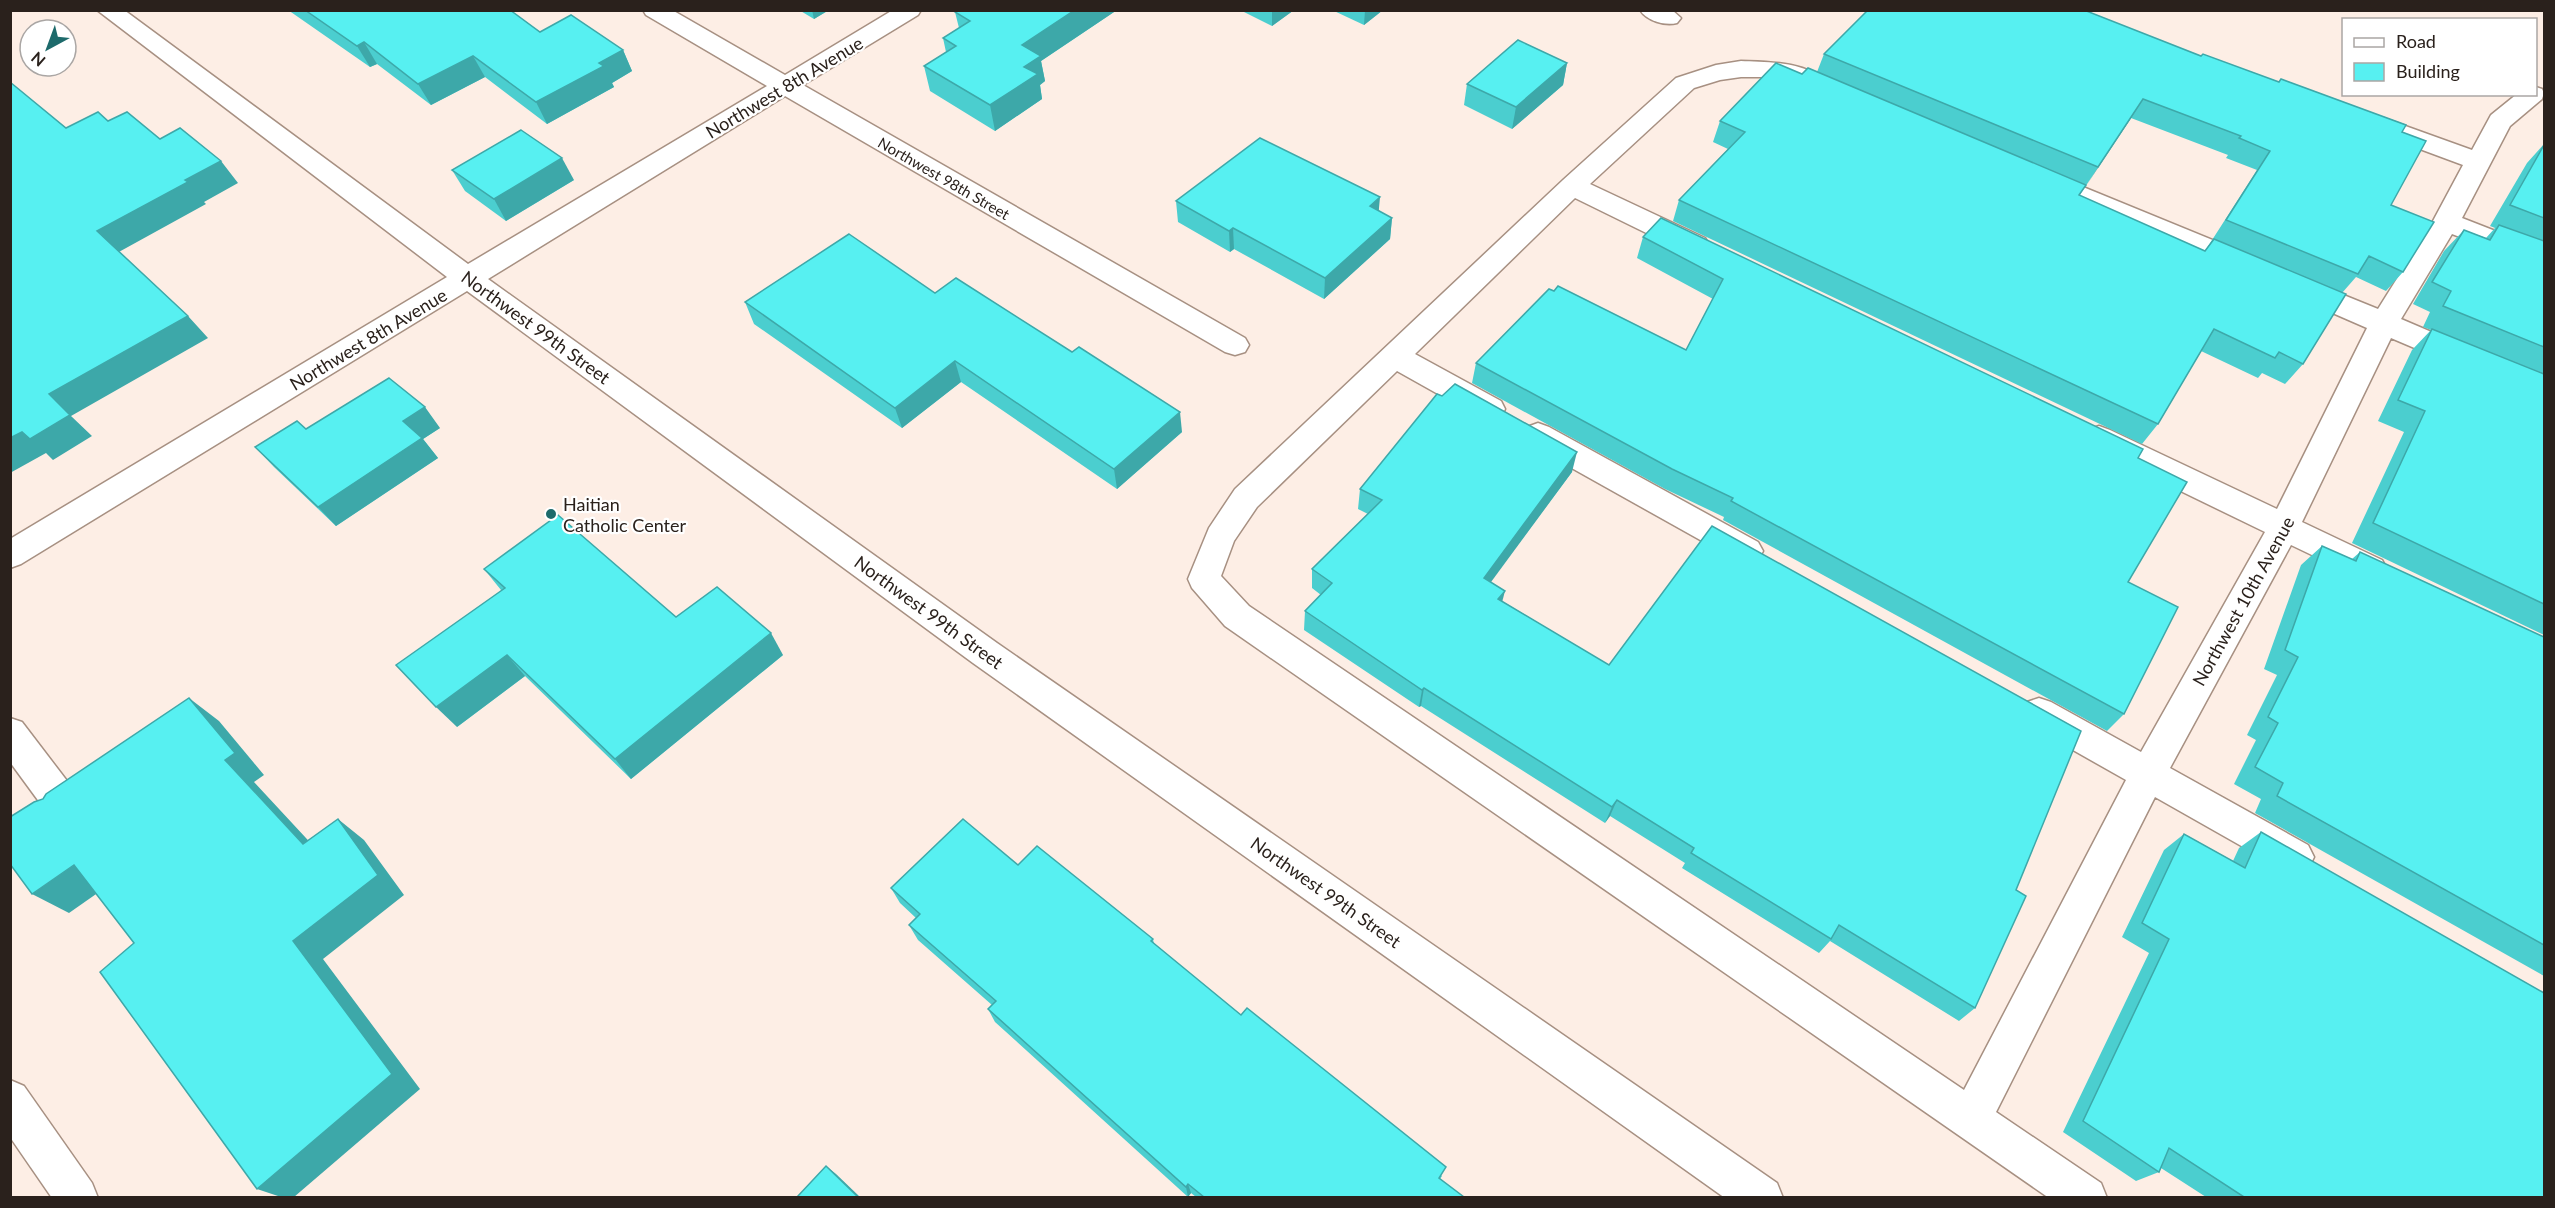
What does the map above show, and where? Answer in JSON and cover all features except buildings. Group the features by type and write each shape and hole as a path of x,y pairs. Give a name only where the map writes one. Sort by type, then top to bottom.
{"street":[{"name":"Northwest 99th Street","path":"108,10 469,279 985,653 1762,1197"},
{"name":"Northwest 98th Street","path":"654,10 1235,345"},
{"name":"Northwest 8th Avenue","path":"10,555 910,10"},
{"path":"1837,93 1782,70 1741,69 1716,73 1685,83 1572,186 1246,498 1220,537 1204,579 1237,616 1970,1120 2086,1197"},
{"name":"Northwest 10th Avenue","path":"1970,1120 2148,774 2284,527 2384,323 2446,222 2500,121 2530,96"},
{"path":"2357,117 2480,162"},
{"path":"2012,167 2544,392"},
{"path":"1572,186 1723,259"},
{"path":"2446,222 2544,260"},
{"path":"1395,356 1771,565"},
{"path":"2079,429 2399,583"},
{"path":"2012,698 2321,872"},
{"path":"10,733 64,806"},
{"path":"10,1100 77,1197"}],"place":[{"name":"Haitian Catholic Center","path":"551,514"}]}
